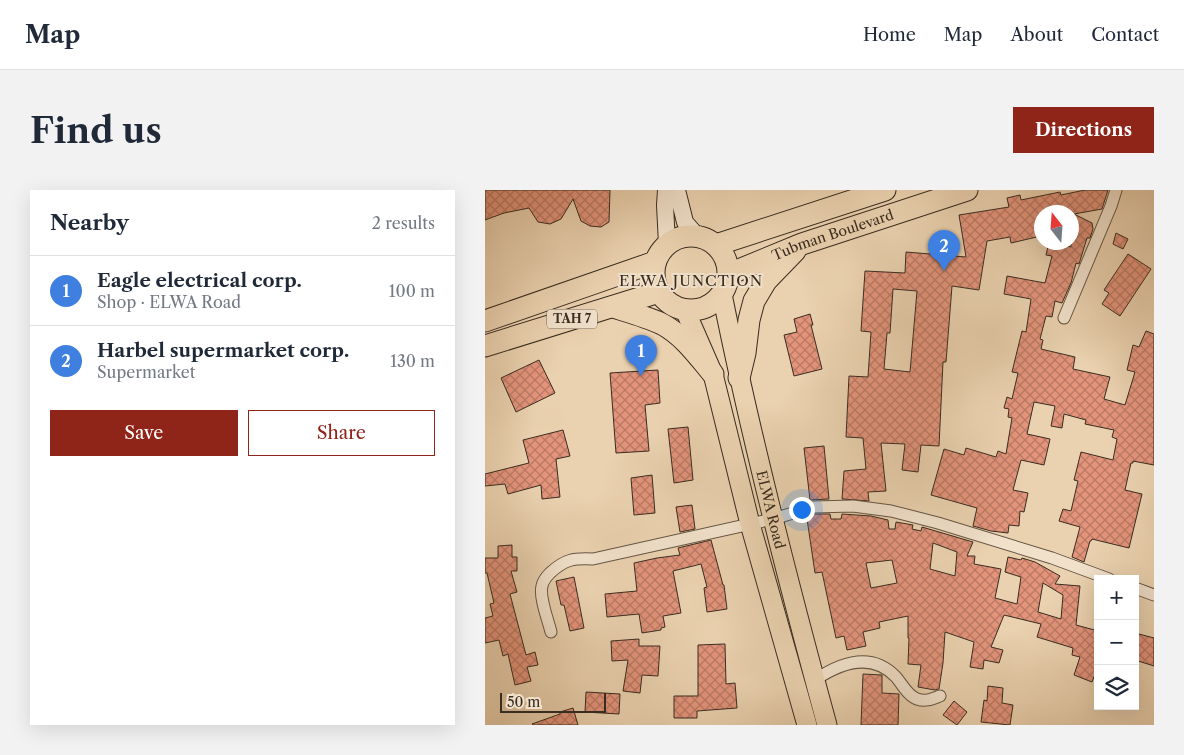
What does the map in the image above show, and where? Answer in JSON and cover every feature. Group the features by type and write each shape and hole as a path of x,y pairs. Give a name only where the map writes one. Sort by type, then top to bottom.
{"highway":[{"name":"Tubman Boulevard","path":"716,245 885,190"},
{"name":"Tubman Boulevard","path":"729,274 802,244 967,190"},
{"path":"687,236 697,236 707,239 723,253 729,274 722,294 715,301 706,307 696,310 685,310 666,300 659,292 655,283 655,262 667,244 687,236"},
{"path":"739,378 754,301 766,280 802,244"},
{"name":"TAH 7","path":"485,321 655,262"},
{"name":"TAH 7","path":"485,346 659,292"},
{"path":"613,307 662,324 690,346 713,374"}],"main road":[{"name":"ELWA Road","path":"722,294 739,378 773,519 827,725"},
{"name":"ELWA Road","path":"685,310 713,374 750,524 807,725"}],"street":[{"path":"666,190 667,244"},
{"path":"677,190 685,222 697,236"},
{"path":"1064,318 1116,190"},
{"path":"551,632 542,596 542,585 548,575 561,563 577,558 593,559 773,519 813,507 853,506 891,511 938,523 1052,558 1098,575"},
{"path":"1139,589 1154,595"},
{"path":"815,680 833,668 865,661 883,666 917,699 930,700 940,696"}],"building":[{"path":"485,190 610,190 609,222 601,227 590,226 581,221 573,199 561,219 550,224 538,222 529,208 504,213 485,220"},
{"path":"1085,190 1108,190 1102,209 1079,213 1079,205 1034,205 1034,238 1011,243 1010,237 987,241 979,290 952,286 946,362 943,362 939,446 921,445 918,472 902,470 905,444 881,443 886,491 868,492 869,501 842,499 844,471 866,469 863,438 846,437 849,376 868,377 871,332 861,331 865,271 905,273 906,252 966,257 959,215 1009,207 1007,198 1020,195 1021,200 1060,192 1061,195","holes":["893,289 917,291 910,372 884,369 887,333 890,333"]},
{"path":"1079,216 1092,223 1093,229 1090,238 1087,238 1079,264 1076,263 1071,283 1062,303 1055,301 1052,317 1046,316 1040,339 1043,340 1041,349 1075,357 1073,369 1110,377 1104,399 1125,405 1135,372 1127,370 1133,345 1139,347 1146,331 1154,334 1154,465 1133,461 1131,463 1125,490 1142,494 1129,548 1092,539 1084,562 1072,557 1080,527 1059,521 1063,509 1071,511 1078,481 1074,480 1081,452 1113,460 1117,439 1112,437 1114,430 1085,424 1086,420 1064,414 1062,428 1051,426 1055,406 1034,402 1027,434 1050,439 1044,465 1021,460 1013,490 1028,493 1024,512 1020,511 1019,526 1009,525 1008,533 973,526 977,508 931,495 944,449 964,455 966,448 996,457 998,451 1006,454 1012,418 1008,417 1009,409 1004,408 1007,397 1012,399 1018,373 1012,372 1022,331 1026,332 1031,299 1004,294 1007,276 1045,283 1052,256 1046,255 1047,250 1079,250"},
{"path":"1116,233 1128,239 1123,249 1113,244"},
{"path":"1128,254 1151,269 1120,316 1102,304 1109,293 1104,290"},
{"path":"810,314 822,369 794,376 784,335 797,332 794,319"},
{"path":"539,360 555,393 516,412 501,378"},
{"path":"658,370 660,403 645,405 649,451 616,453 610,373"},
{"path":"688,427 693,480 674,483 668,429"},
{"path":"563,430 570,456 556,459 560,497 542,499 541,485 508,494 505,484 485,486 485,474 529,463 523,440"},
{"path":"824,446 829,499 810,500 804,448"},
{"path":"652,475 655,513 634,515 631,478"},
{"path":"692,505 695,529 680,532 676,507"},
{"path":"814,514 830,514 831,519 841,519 842,514 871,516 888,520 889,529 895,529 896,522 913,525 912,529 921,531 922,527 973,542 967,556 975,556 974,564 1001,569 995,598 1017,604 1021,577 1005,572 1008,557 1021,560 1022,558 1035,562 1060,576 1055,584 1080,586 1076,625 1094,630 1094,677 1092,682 1074,675 1080,657 1072,655 1073,648 1037,637 1041,624 1004,615 991,647 1003,650 999,663 984,660 983,669 970,667 974,642 945,632 939,689 935,690 918,687 921,665 908,664 908,616 879,622 880,628 863,632 866,646 847,650 844,636 836,638 822,572 815,573 807,519 811,518 811,515","holes":["933,543 957,552 955,576 930,569","892,560 897,583 871,588 866,563","1043,583 1063,595 1061,619 1038,612"]},
{"path":"711,540 724,585 727,609 707,612 704,588 707,587 701,564 673,571 681,613 663,616 665,627 661,628 661,630 642,633 639,614 607,617 605,594 637,591 634,563 680,555 678,548"},
{"path":"512,545 512,557 517,557 517,571 511,571 517,592 510,594 526,655 535,652 538,665 527,667 531,681 515,685 508,654 503,656 499,640 485,643 485,618 493,616 490,604 494,603 487,573 485,573 485,558 498,558 498,546"},
{"path":"574,577 584,628 570,631 564,605 561,605 556,581"},
{"path":"1139,634 1154,638 1154,666 1139,661"},
{"path":"639,639 639,646 660,646 658,676 642,675 640,693 623,691 628,660 612,661 611,641"},
{"path":"725,644 726,684 735,683 737,708 697,711 697,718 674,718 674,696 698,696 698,645"},
{"path":"863,674 882,675 882,693 899,694 898,725 861,725"},
{"path":"988,686 1003,688 1002,703 1013,705 1010,725 981,722 984,700 987,701"},
{"path":"586,692 620,694 619,714 585,712"},
{"path":"954,701 967,712 957,725 943,715"},
{"path":"573,708 578,725 532,724 560,714 560,712"}],"place":[{"name":"Harbel supermarket corp.","path":"944,271"},
{"name":"Eagle electrical corp.","path":"641,376"}],"district":[{"name":"ELWA JUNCTION","path":"691,281"}]}
